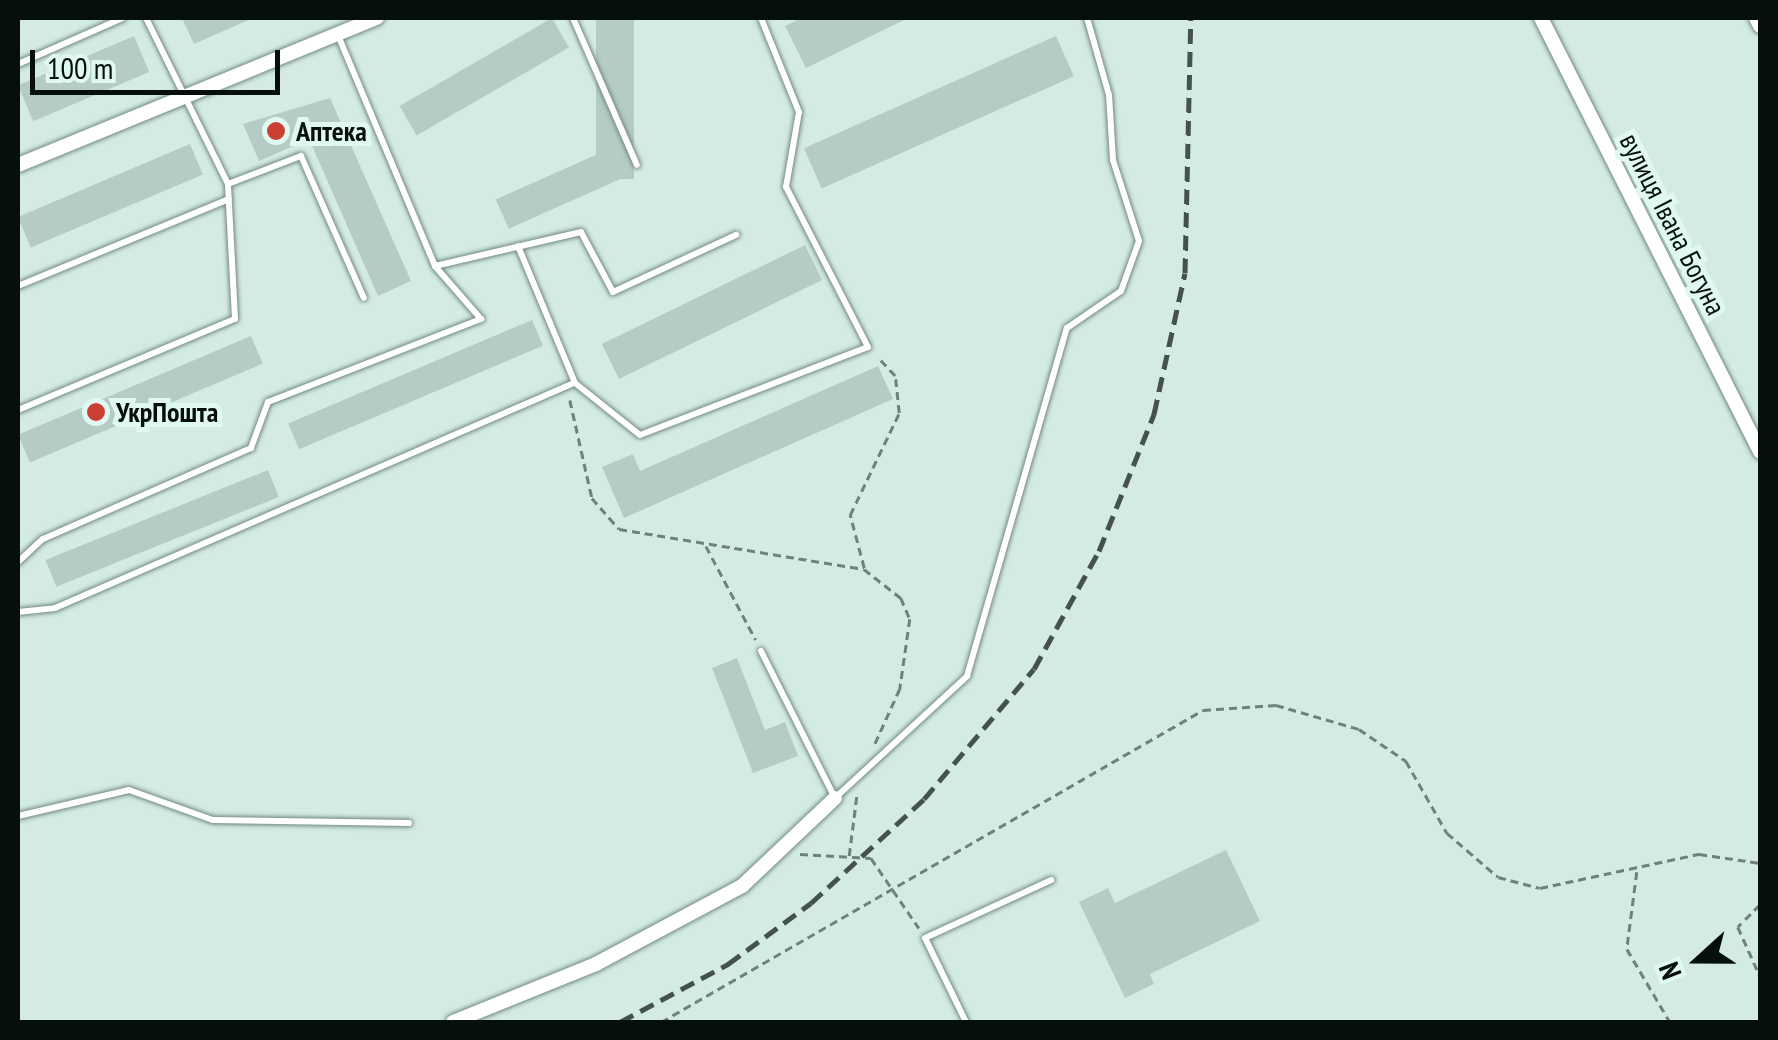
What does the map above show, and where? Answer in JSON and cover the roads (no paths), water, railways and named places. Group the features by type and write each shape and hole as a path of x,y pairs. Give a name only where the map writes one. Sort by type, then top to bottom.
{"street":[{"path":"18,165 377,18"},
{"name":"вулиця Івана Богуна","path":"1541,18 1760,452"},
{"path":"1756,18 1760,26"},
{"path":"453,1022 596,964 742,886 835,798"}],"lane":[{"path":"18,64 124,18"},
{"path":"18,410 235,318 228,184 182,98 146,18"},
{"path":"573,18 637,165"},
{"path":"518,246 575,383 640,435 868,347 786,187 799,112 763,18"},
{"path":"761,650 835,798 858,781 968,676 1068,328 1121,291 1139,241 1087,18"},
{"path":"18,562 43,540 251,448 268,402 481,319 435,266 337,34"},
{"path":"228,184 301,156 364,298"},
{"path":"18,286 229,199"},
{"path":"435,266 580,232 614,292 736,235"},
{"path":"18,612 55,608 575,383"},
{"path":"18,816 129,790 213,820 409,823"},
{"path":"966,1022 925,938 1050,880"}],"railway":[{"path":"620,1022 728,964 811,903 924,799 1034,669 1099,551 1154,414 1185,273 1191,18"}],"place":[{"name":"Аптека","path":"276,131"},
{"name":"УкрПошта","path":"96,412"}]}
